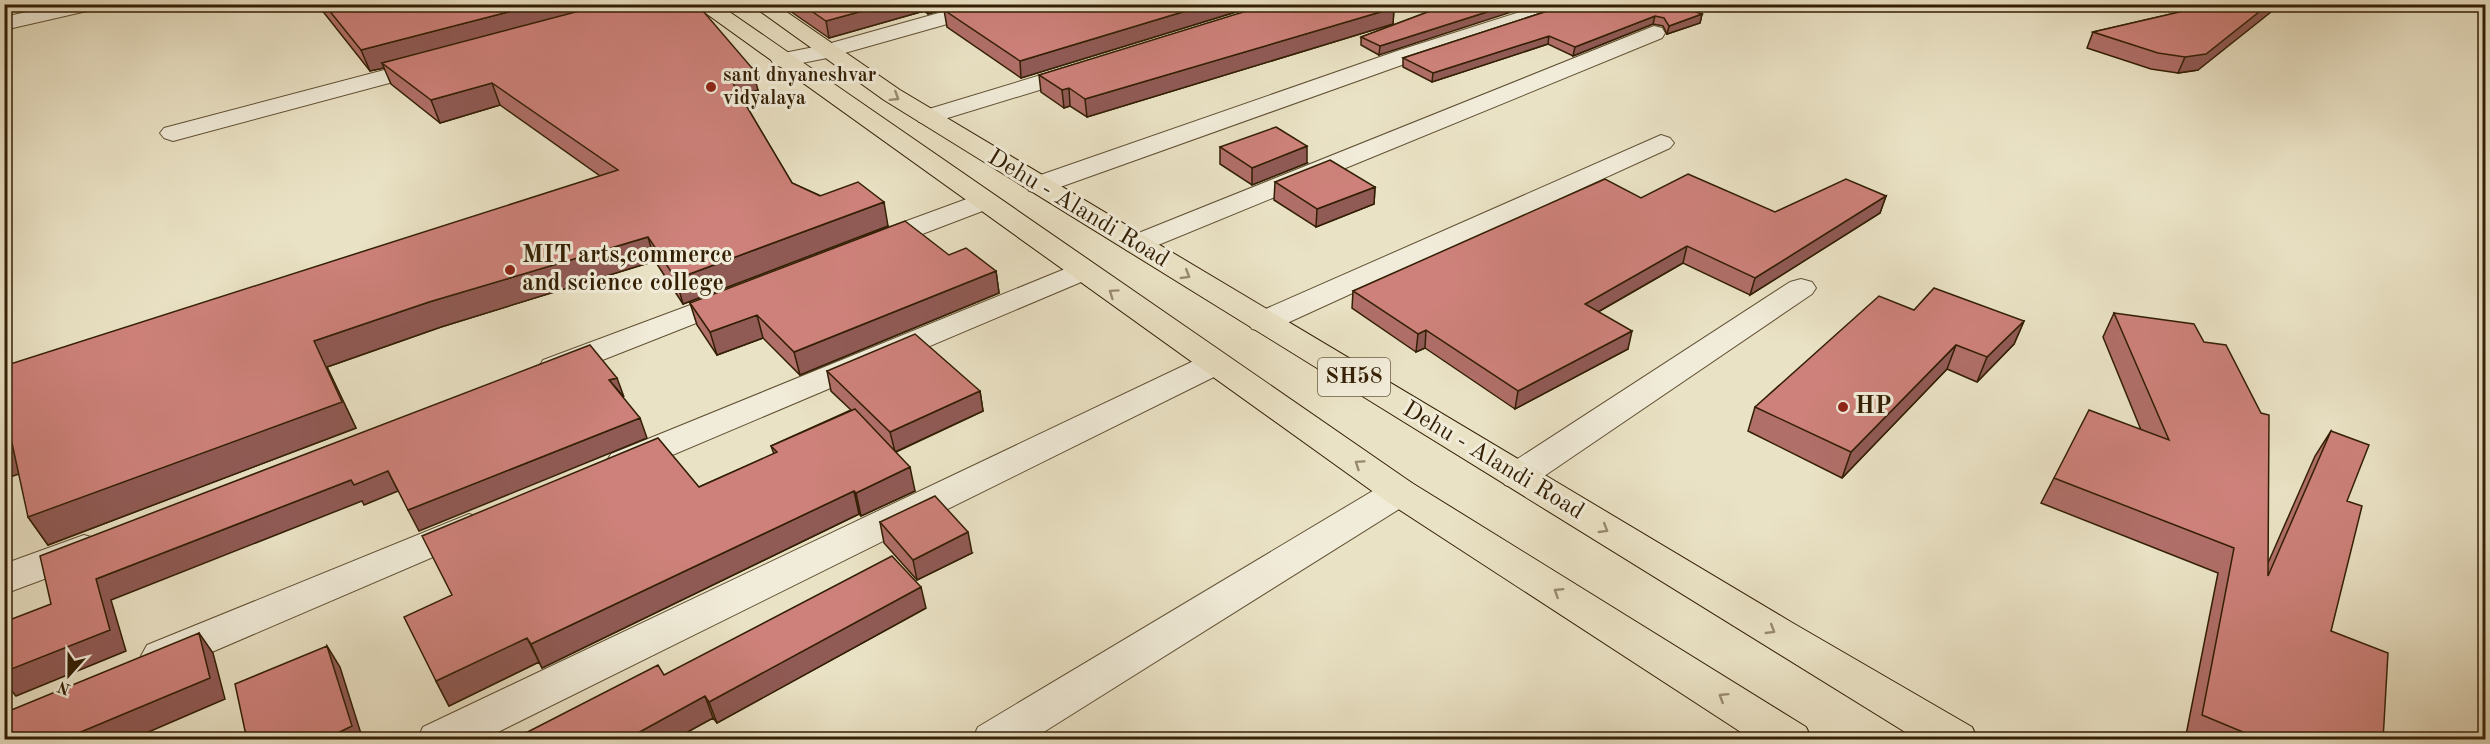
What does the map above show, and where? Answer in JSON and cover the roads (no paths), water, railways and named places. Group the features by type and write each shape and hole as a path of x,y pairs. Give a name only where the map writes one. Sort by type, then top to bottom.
{"main road":[{"name":"Dehu - Alandi Road","path":"703,4 1399,492 1768,734"},
{"name":"Dehu - Alandi Road","path":"760,4 928,117 1956,740"}],"street":[{"path":"4,24 93,4"},
{"path":"782,60 827,51 997,4"},
{"path":"1039,185 1405,56 1568,4"},
{"path":"1136,244 1654,33"},
{"path":"173,133 451,59"},
{"path":"928,117 1106,62"},
{"path":"1263,322 1661,143"},
{"path":"849,253 983,201"},
{"path":"598,473 1082,271"},
{"path":"527,377 760,287"},
{"path":"1518,476 1801,288"},
{"path":"439,740 1214,364"},
{"path":"994,740 1399,492"},
{"path":"136,666 499,515"},
{"path":"4,580 116,537"}],"place":[{"name":"sant dnyaneshvar vidyalaya","path":"711,87"},
{"name":"MIT arts,commerce and science college","path":"510,270"},
{"name":"HP","path":"1843,407"}]}
